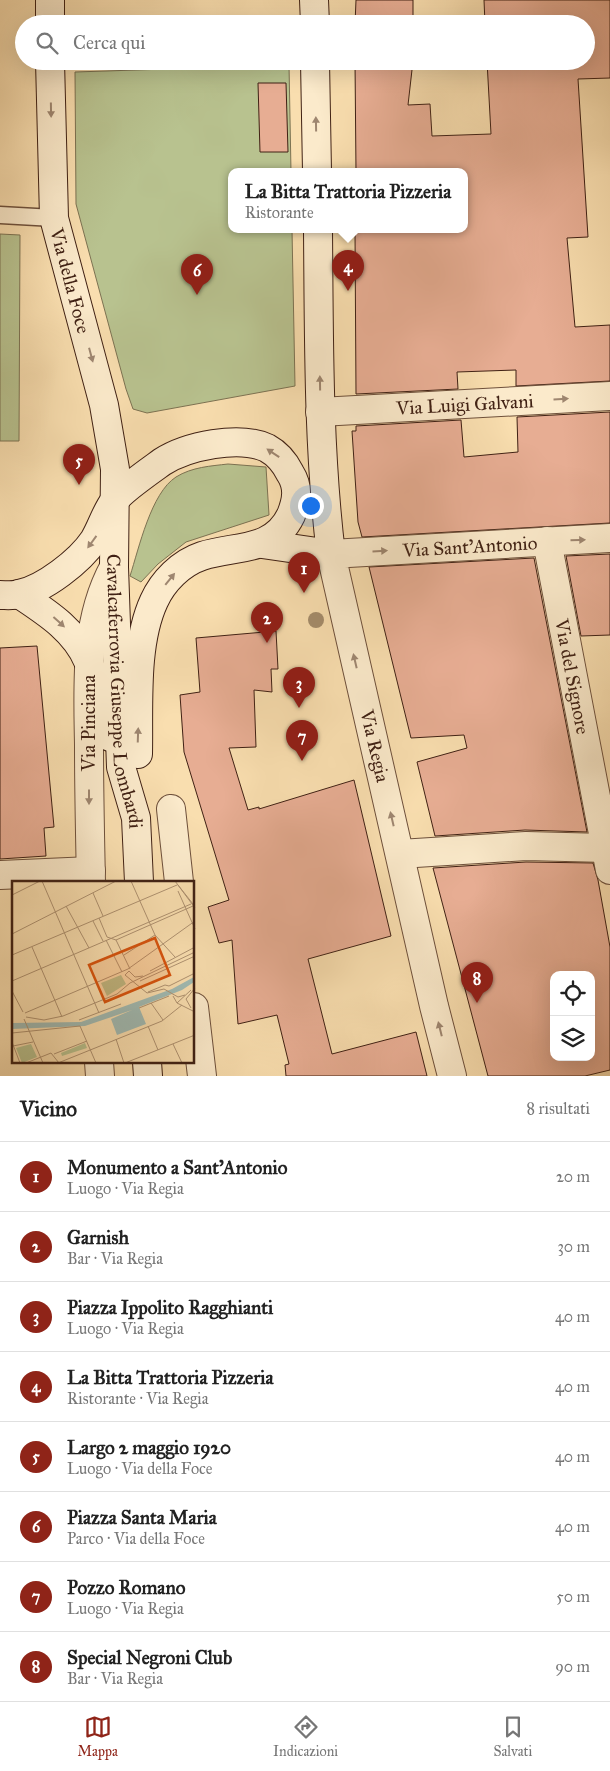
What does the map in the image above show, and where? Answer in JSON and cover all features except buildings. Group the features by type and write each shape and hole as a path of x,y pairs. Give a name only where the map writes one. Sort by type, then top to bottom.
{"street":[{"path":"50,0 50,15"},
{"path":"314,0 315,15"},
{"name":"Via della Foce","path":"50,70 54,218 108,423 115,469 115,499"},
{"path":"315,70 317,168"},
{"name":"Via Regia","path":"318,233 320,412 327,522 331,554 434,1006 452,1076"},
{"name":"Via Luigi Galvani","path":"320,412 610,396"},
{"name":"Via Regia","path":"262,544 283,528 290,516 320,412"},
{"path":"10,595 51,579 65,571 93,541 115,499 150,471 170,458 191,449 226,443 254,444 272,451 280,457 288,468 294,478 297,492"},
{"name":"Cavalcaferrovia Giuseppe Lombardi","path":"115,499 114,568 121,767 136,818 139,881"},
{"name":"Via Sant'Antonio","path":"262,544 331,554 610,538"},
{"name":"Via del Signore","path":"547,541 608,859"},
{"path":"136,818 140,660 154,600 175,572 188,563 202,556 262,544"},
{"name":"Via Pinciana","path":"91,876 88,661 97,610 106,582 114,568"},
{"path":"10,595 51,615 66,628 88,661 121,767"},
{"path":"171,810 179,881"},
{"path":"400,854 526,846 608,859"},
{"path":"0,875 91,876"},
{"path":"195,1016 202,1076"}],"lane":[{"path":"0,215 54,218"}],"green space":[{"path":"289,70 291,168 228,168 228,233 292,233 295,386 147,413 133,409 76,204 75,72"},
{"path":"0,234 20,235 19,441 0,441"},
{"path":"228,464 266,467 269,515 186,542 158,564 141,582 130,576 147,522 167,485 176,477 188,471"}],"place":[{"name":"La Bitta Trattoria Pizzeria","path":"348,291"},
{"name":"Piazza Santa Maria","path":"197,295"},
{"name":"Largo 2 maggio 1920","path":"79,485"},
{"name":"Monumento a Sant'Antonio","path":"304,593"},
{"name":"Garnish","path":"267,643"},
{"name":"Piazza Ippolito Ragghianti","path":"299,708"},
{"name":"Pozzo Romano","path":"302,761"},
{"name":"Special Negroni Club","path":"477,1003"}]}
